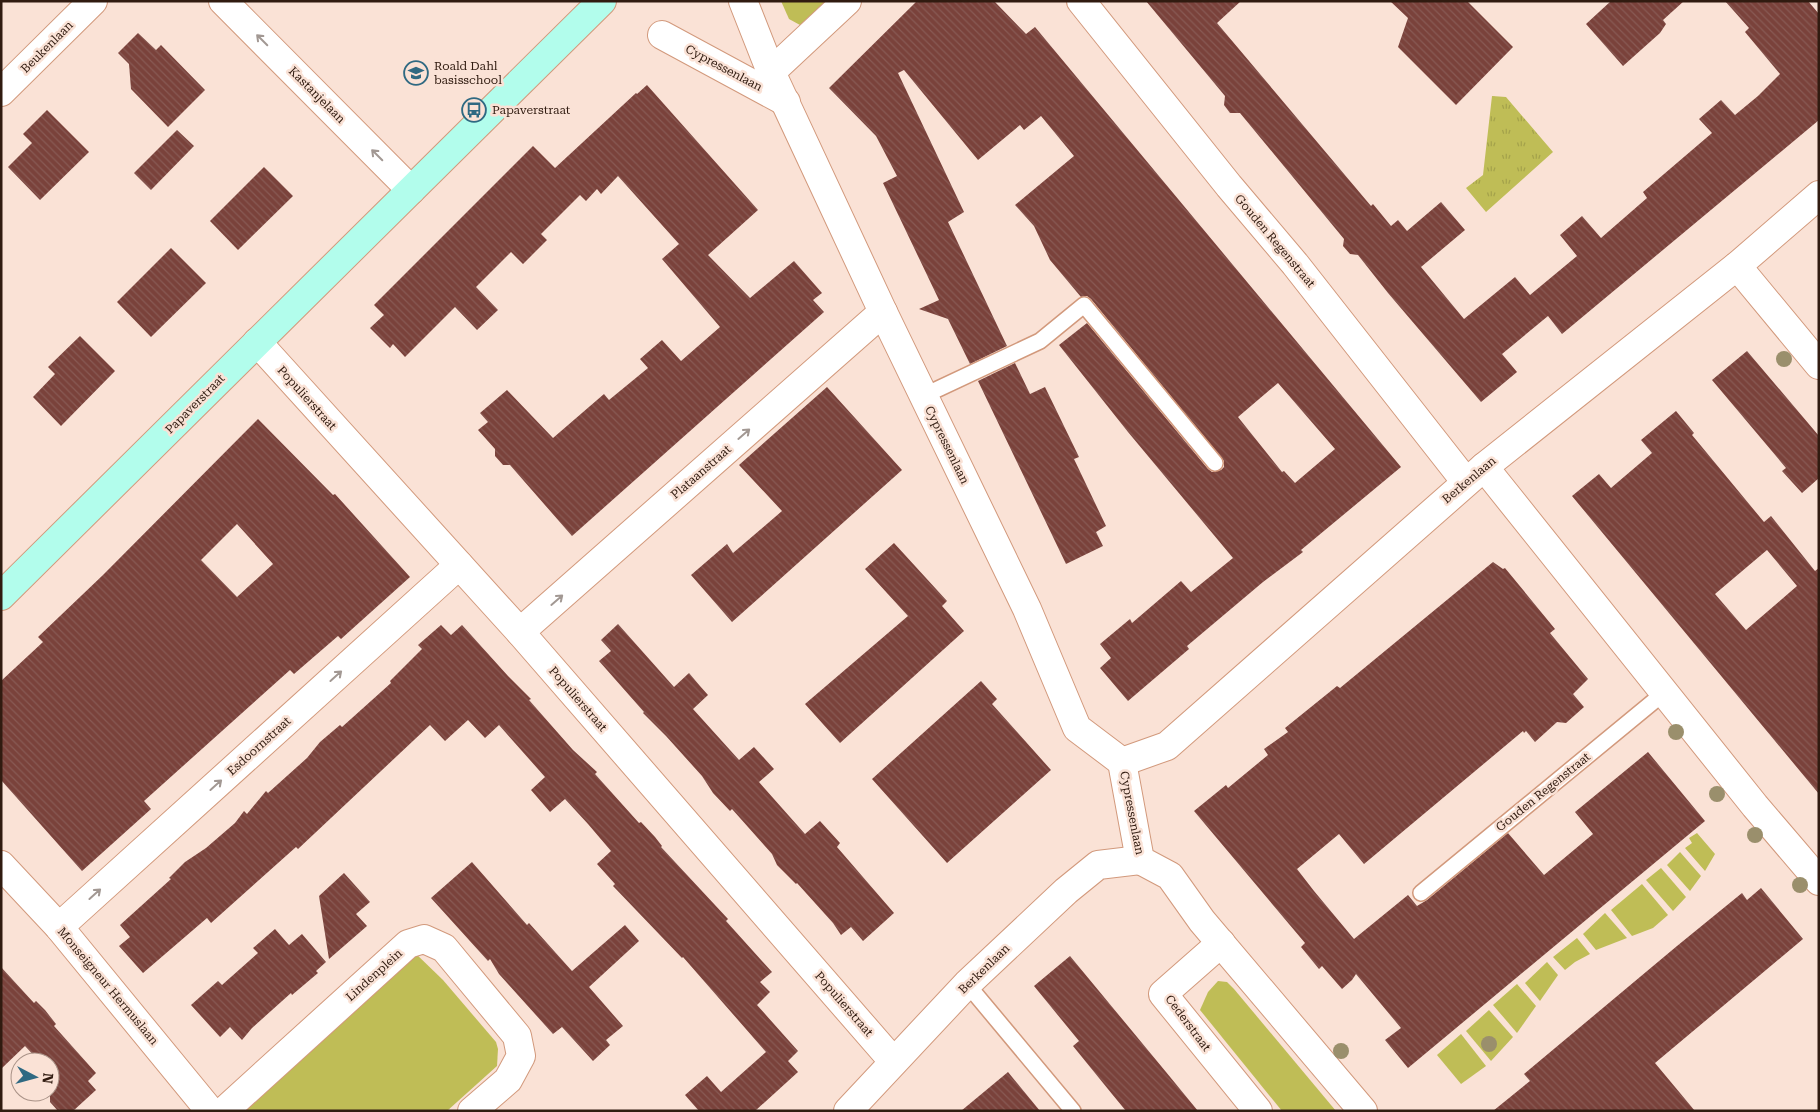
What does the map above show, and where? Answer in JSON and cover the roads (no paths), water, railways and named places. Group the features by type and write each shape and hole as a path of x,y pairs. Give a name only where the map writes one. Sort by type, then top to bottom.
{"street":[{"name":"Beukenlaan","path":"1,92 93,1"},
{"name":"Kastanjelaan","path":"223,1 411,190"},
{"name":"Papaverstraat","path":"1,596 602,1"},
{"name":"Cypressenlaan","path":"743,1 771,72 922,396 1027,609 1077,728 1122,762 1140,860 1170,876 1202,920 1363,1111"},
{"path":"771,72 848,1"},
{"name":"Gouden Regenstraat","path":"1081,1 1229,186 1475,474 1665,692 1755,806 1819,881"},
{"name":"Cypressenlaan","path":"662,35 786,102"},
{"name":"Berkenlaan","path":"1122,762 1167,746 1475,474 1737,266 1819,195"},
{"path":"1737,266 1819,365"},
{"name":"Plataanstraat","path":"520,632 883,312"},
{"name":"Populierstraat","path":"257,342 520,632 893,1061"},
{"name":"Esdoornstraat","path":"59,927 459,565"},
{"name":"Berkenlaan","path":"848,1111 967,984 1066,891 1098,865 1140,860"},
{"name":"Monseigneur Hermuslaan","path":"1,865 59,927 210,1111"},
{"name":"Lindenplein","path":"224,1111 408,944 424,939 444,948 518,1036 520,1056 508,1080 472,1111"},
{"name":"Cederstraat","path":"1221,943 1163,994 1258,1111"}],"lane":[{"name":"Cypressenlaan","path":"922,396 1040,341 1084,305 1215,463"},
{"name":"Gouden Regenstraat","path":"1421,893 1665,692"},
{"path":"967,984 1073,1111"}],"place":[{"name":"Roald Dahl basisschool","path":"416,73"},
{"name":"Papaverstraat","path":"474,110"}]}
